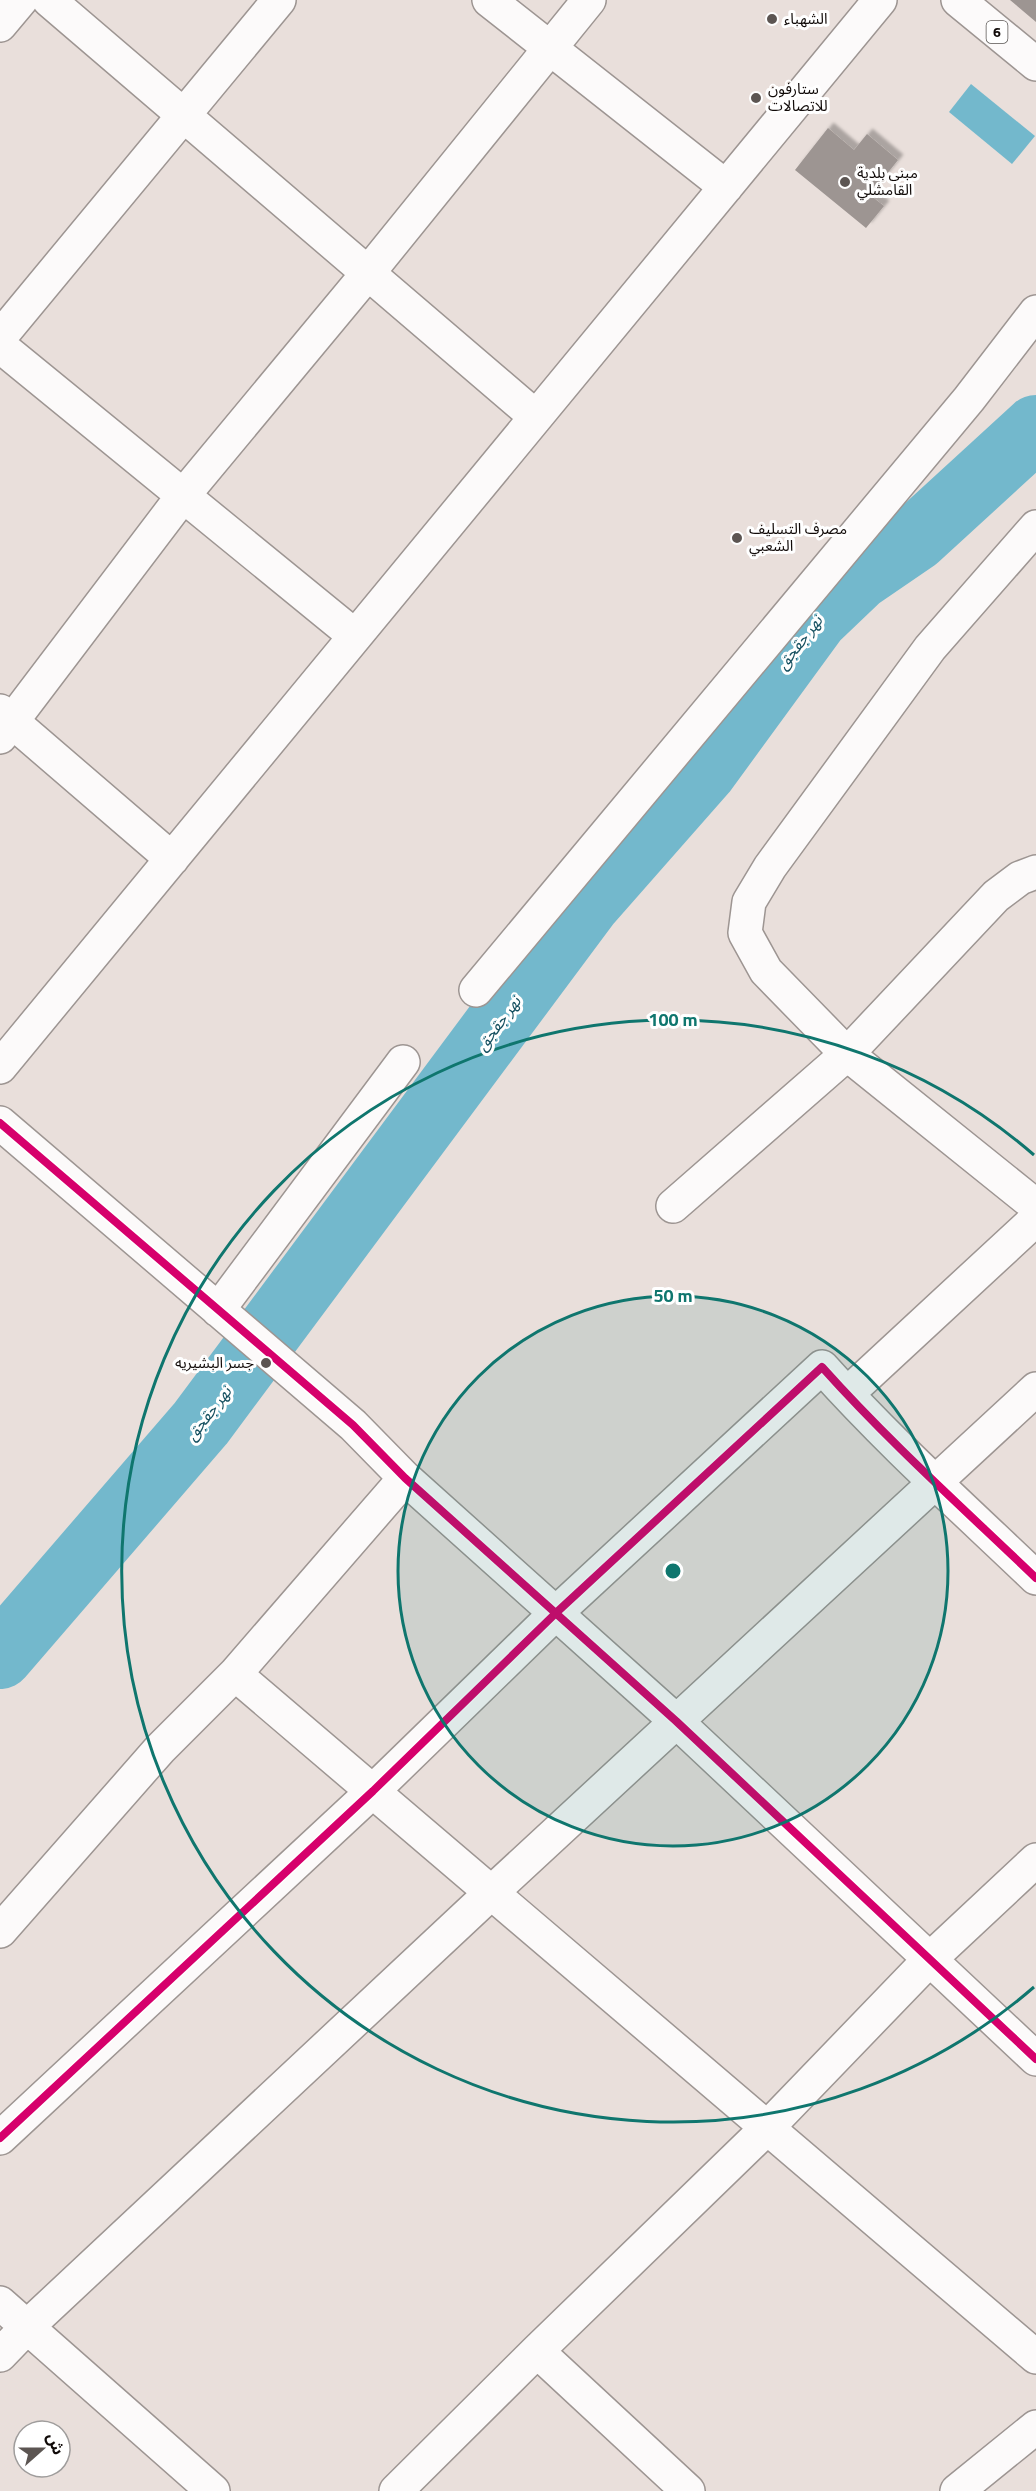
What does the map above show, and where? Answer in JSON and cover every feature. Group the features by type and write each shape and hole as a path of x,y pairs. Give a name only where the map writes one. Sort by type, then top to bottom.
{"main road":[{"path":"0,25 21,0"},
{"path":"49,0 536,417"},
{"path":"0,338 279,0"},
{"path":"489,0 726,187"},
{"path":"172,859 4,724 182,497 368,273 589,0"},
{"path":"0,1066 880,0"},
{"name":"6","path":"958,0 1036,64"},
{"path":"476,990 962,408 1036,312"},
{"path":"0,346 355,636"},
{"path":"1036,527 930,648 770,867 749,903 745,933 766,971 847,1054 1036,1206"},
{"path":"673,1206 847,1054 996,896 1020,878 1036,872"},
{"path":"218,1311 403,1062"},
{"path":"0,1123 353,1425 405,1478 676,1721 1036,2059"},
{"path":"847,1394 1036,1219"},
{"path":"0,2138 373,1791 557,1612 822,1367 934,1482 1036,1578"},
{"path":"0,2355 28,2326 492,1892 1036,1389"},
{"path":"0,1931 160,1749 235,1674 405,1478"},
{"path":"235,1674 1036,2357"},
{"path":"396,2491 768,2127 929,1960 1036,1860"},
{"path":"0,2303 213,2491"},
{"path":"537,2351 688,2491"},
{"path":"957,2491 1036,2427"}],"water":[{"path":"971,84 1035,136 1012,164 949,112"}],"building":[{"path":"1010,0 1036,0 1036,22"},
{"name":"مبنى بلدية القامشلي","path":"828,128 854,150 867,134 898,160 870,195 884,206 866,228 795,170"}],"waterway":[{"name":"نهر جقجق","path":"0,1656 201,1423 587,904 704,771 815,619 859,577 916,538 1036,428"}],"cycle path":[{"path":"0,1123 353,1425 405,1478 676,1721 1036,2059"},
{"path":"0,2138 373,1791 557,1612 822,1367 900,1449 1036,1578"}],"place":[{"name":"الشهباء","path":"772,19"},
{"name":"ستارفون للاتصالات","path":"756,98"},
{"name":"مبنى بلدية القامشلي","path":"845,182"},
{"name":"مصرف التسليف الشعبي","path":"737,538"},
{"name":"جسر البشيريه","path":"266,1363"}]}
